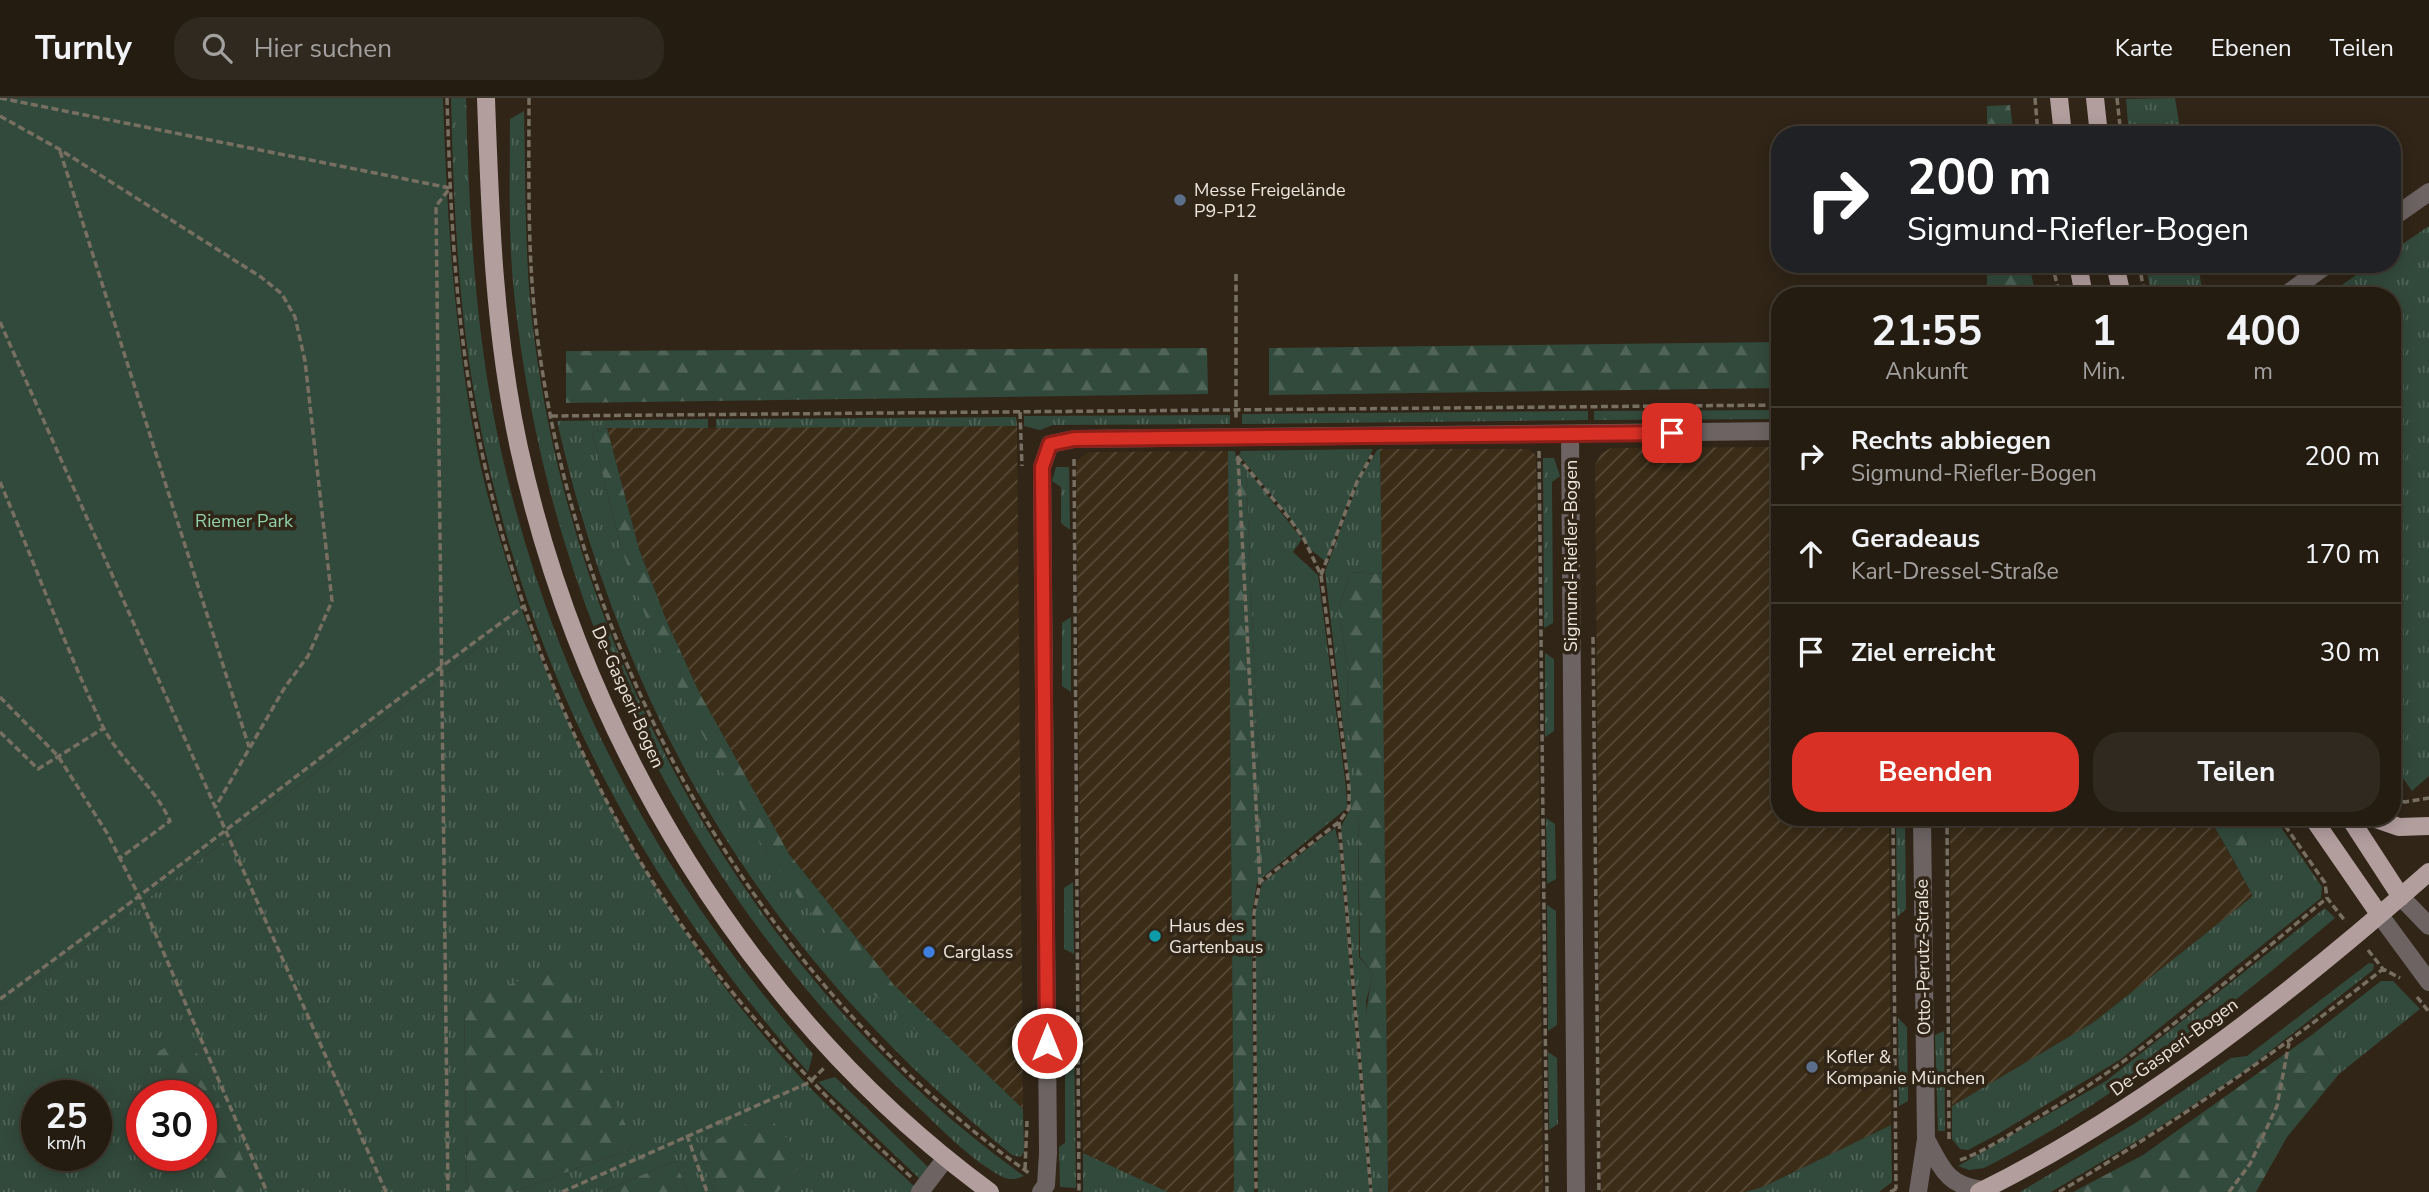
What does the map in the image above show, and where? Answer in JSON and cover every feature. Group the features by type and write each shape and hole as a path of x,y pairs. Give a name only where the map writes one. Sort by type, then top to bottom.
{"main road":[{"name":"De-Gasperi-Bogen","path":"486,98 501,342 519,447 542,536 584,658 623,745 678,846 730,924 796,1008 869,1088 946,1158 990,1192"},
{"path":"2059,98 2062,126"},
{"path":"2095,98 2098,126"},
{"path":"2318,826 2379,914"},
{"path":"2355,826 2400,897"},
{"path":"2396,826 2429,826"},
{"name":"De-Gasperi-Bogen","path":"1980,1191 2029,1167 2165,1082 2429,872"}],"street":[{"path":"2401,212 2429,192"},
{"path":"2296,287 2316,273"},
{"path":"1570,435 1771,431"},
{"name":"Sigmund-Riefler-Bogen","path":"1043,1188 1042,467 1050,444 1074,439 1237,447 1383,436 1570,435 1576,1192"},
{"name":"Otto-Perutz-Straße","path":"1918,1192 1926,1139 1922,826"},
{"path":"2400,897 2429,926"},
{"path":"2379,914 2429,982"},
{"name":"Otto-Perutz-Straße","path":"1926,1139 1950,1180 1964,1188 1980,1191"},
{"path":"921,1190 946,1158"}],"path":[{"path":"0,98 450,188"},
{"path":"447,98 450,188 469,387 494,504 524,606 570,723 632,844 684,929 810,1082 921,1190"},
{"path":"529,98 532,282 551,416 564,478 590,568 619,646 664,743 717,837 775,919 849,1013 950,1111 1043,1188"},
{"path":"2035,98 2037,126"},
{"path":"2117,98 2120,126"},
{"path":"0,116 59,149 261,277 282,294 295,317 305,361 332,601 308,656 249,747 216,807"},
{"path":"59,149 249,747"},
{"path":"448,1192 436,206 450,188"},
{"path":"1236,274 1237,447 1260,882 1254,913 1256,1192"},
{"path":"0,322 386,1192"},
{"path":"551,416 1771,405"},
{"path":"1020,412 1021,439"},
{"path":"1539,435 1547,1192"},
{"path":"1321,575 1357,482 1383,436"},
{"path":"1074,439 1079,1192"},
{"path":"1237,447 1296,528 1321,575 1349,787 1349,808 1339,822 1260,882"},
{"path":"0,482 104,728 135,773 160,798 170,821 120,858"},
{"path":"0,999 140,898 524,606"},
{"path":"1592,636 1599,1192"},
{"path":"0,697 58,757 120,858 140,898 267,1192"},
{"path":"0,732 38,769 104,728"},
{"path":"2401,801 2429,798"},
{"path":"1339,822 1371,1192"},
{"path":"1893,826 1896,1189"},
{"path":"1947,826 1948,1138 1953,1149"},
{"path":"1958,1160 2018,1129 2118,1067 2202,1003 2327,898 2325,883 2285,826"},
{"path":"2059,1192 2167,1128 2289,1044 2382,970"},
{"path":"2229,1192 2250,1164 2277,1107 2289,1044"},
{"path":"562,1192 810,1082 839,1055"},
{"path":"687,1135 708,1192"}],"shaded area":[{"path":"1017,426 1023,1109 894,985 789,854 699,692 667,622 639,549 607,428"},
{"path":"1771,447 1771,826 1889,826 1891,1125 1763,1187 1745,1192 1601,1192 1595,465 1601,454 1611,448"},
{"path":"1380,449 1528,449 1536,455 1543,1192 1388,1192"},
{"path":"1228,451 1234,1192 1168,1192 1083,1153 1076,461 1088,452"},
{"path":"1950,826 2214,826 2253,896 2094,1022 1952,1106"}],"green space":[{"name":"Riemer Park","path":"0,98 443,98 453,274 469,405 486,490 523,613 223,843 0,1007"},
{"path":"451,98 466,98 475,278 493,411 524,540 551,621 583,699 619,775 660,848 706,918 757,987 813,1054 808,1072 744,995 686,916 634,833 589,748 550,660 517,569 491,474 471,375 456,237"},
{"path":"2175,98 2180,126 2128,126 2126,99"},
{"path":"2010,105 2013,126 1987,126 1987,106"},
{"path":"524,111 531,315 558,465 592,584 638,699 696,810 763,914 841,1011 928,1099 1024,1176 1004,1178 967,1153 834,1021 761,931 696,836 641,735 595,630 558,521 531,408 514,293 510,228 510,119"},
{"path":"2429,226 2429,776 2412,791 2401,776 2401,287 2339,287 2359,273 2401,273 2401,245"},
{"path":"1987,273 2031,273 2034,287 1987,287"},
{"path":"2147,273 2199,273 2202,287 2150,287"},
{"path":"1771,342 1771,388 1269,395 1269,348"},
{"path":"1207,348 1208,394 566,403 566,351"},
{"path":"1771,410 1771,419 1594,420 1594,411"},
{"path":"1588,411 1588,420 1242,424 1242,414"},
{"path":"1230,415 1230,424 1053,425 1040,430 1024,426 1024,416"},
{"path":"1016,417 1017,426 716,428 716,419"},
{"path":"708,419 708,428 607,428 592,432 621,547 767,855 1015,1116 1023,1109 1024,1153 1020,1157 1012,1155 926,1080 848,1000 779,917 719,828 667,735 623,636 586,532 557,421"},
{"path":"607,428 639,549 667,622 699,692 789,854 894,985 1023,1109 1016,1117 873,994 767,855 683,698 649,626 621,547 592,432"},
{"path":"1373,449 1350,497 1326,562 1310,549 1290,518 1239,455 1241,451"},
{"path":"1380,449 1382,574 1351,572 1338,609 1348,668 1347,715 1360,760 1350,809 1350,785 1325,572 1359,480"},
{"path":"1228,451 1235,451 1236,457 1246,468 1263,877 1257,883 1252,913 1254,1192 1234,1192"},
{"path":"1543,458 1554,458 1560,476 1552,482 1553,623 1544,628"},
{"path":"1056,467 1069,467 1070,530 1061,523 1061,487 1052,481"},
{"path":"1246,468 1302,539 1293,552 1318,575 1347,808 1263,877"},
{"path":"1351,572 1382,574 1388,1192 1380,1192 1368,1081 1366,1025 1373,973 1360,957 1358,813 1350,809 1359,760 1347,715 1348,668 1338,609"},
{"path":"523,613 549,678 607,801 674,916 755,1025 801,1078 916,1188 913,1192 778,1192 805,1159 698,1150 715,1192 688,1192 675,1161 602,1192 513,1192 635,1147 464,1003 467,1192 0,1192 0,1007 223,843"},
{"path":"1071,617 1071,692 1062,686 1062,623"},
{"path":"1545,653 1554,659 1554,731 1545,737"},
{"path":"1350,809 1358,812 1359,957 1373,973 1366,1002 1380,1192 1372,1192 1341,827"},
{"path":"1546,818 1555,824 1556,879 1547,884"},
{"path":"1896,826 1905,826 1906,909 1897,917"},
{"path":"2214,826 2243,826 2245,830 2248,850 2234,861"},
{"path":"2243,826 2280,826 2322,887 2321,898 2121,1059 1998,1134 1968,1150 1960,1149 1952,1139 1952,1106 2094,1022 2253,896 2234,861 2248,849"},
{"path":"1335,828 1339,844 1370,1192 1258,1192 1255,913 1262,883"},
{"path":"1073,882 1074,954 1064,949 1064,888"},
{"path":"1547,905 1556,911 1557,1025 1548,1031"},
{"path":"2325,908 2335,918 2209,1021 2122,1084 2032,1142 1984,1168 1969,1170 1958,1166 2106,1081"},
{"path":"2369,963 2374,964 2373,970 2245,1071 2147,1135 2051,1192 2020,1192 2137,1122 2231,1058 2247,1056"},
{"path":"557,966 635,1147 513,1192 467,1192 464,1002"},
{"path":"2381,981 2393,981 2420,1009 2339,1074 2313,1034"},
{"path":"1898,1018 1907,1027 1908,1101 1899,1106"},
{"path":"1074,1027 1076,1188 1060,1187 1059,1147 1065,1143 1065,1032"},
{"path":"1944,1031 1945,1131 1938,1131 1935,1035"},
{"path":"2313,1034 2339,1074 2287,1137 2256,1192 2073,1192 2143,1155"},
{"path":"190,1037 209,1080 166,1080 154,1053"},
{"path":"1548,1052 1557,1058 1558,1124 1549,1130"},
{"path":"835,1077 928,1167 921,1180 818,1082"},
{"path":"217,1099 257,1192 217,1192 207,1171 217,1171"},
{"path":"766,1113 805,1160 778,1192 715,1192 698,1150"},
{"path":"1891,1125 1892,1182 1879,1192 1745,1192 1763,1187"},
{"path":"1083,1153 1168,1192 1083,1192"},
{"path":"675,1161 688,1192 602,1192"}],"place":[{"name":"Messe Freigelände P9-P12","path":"1180,200"},
{"name":"Haus des Gartenbaus","path":"1155,936"},
{"name":"Carglass","path":"929,952"},
{"name":"Kofler & Kompanie München","path":"1812,1067"}],"route":[{"path":"1047,1043 1042,467 1050,444 1074,439 1672,433"}]}
